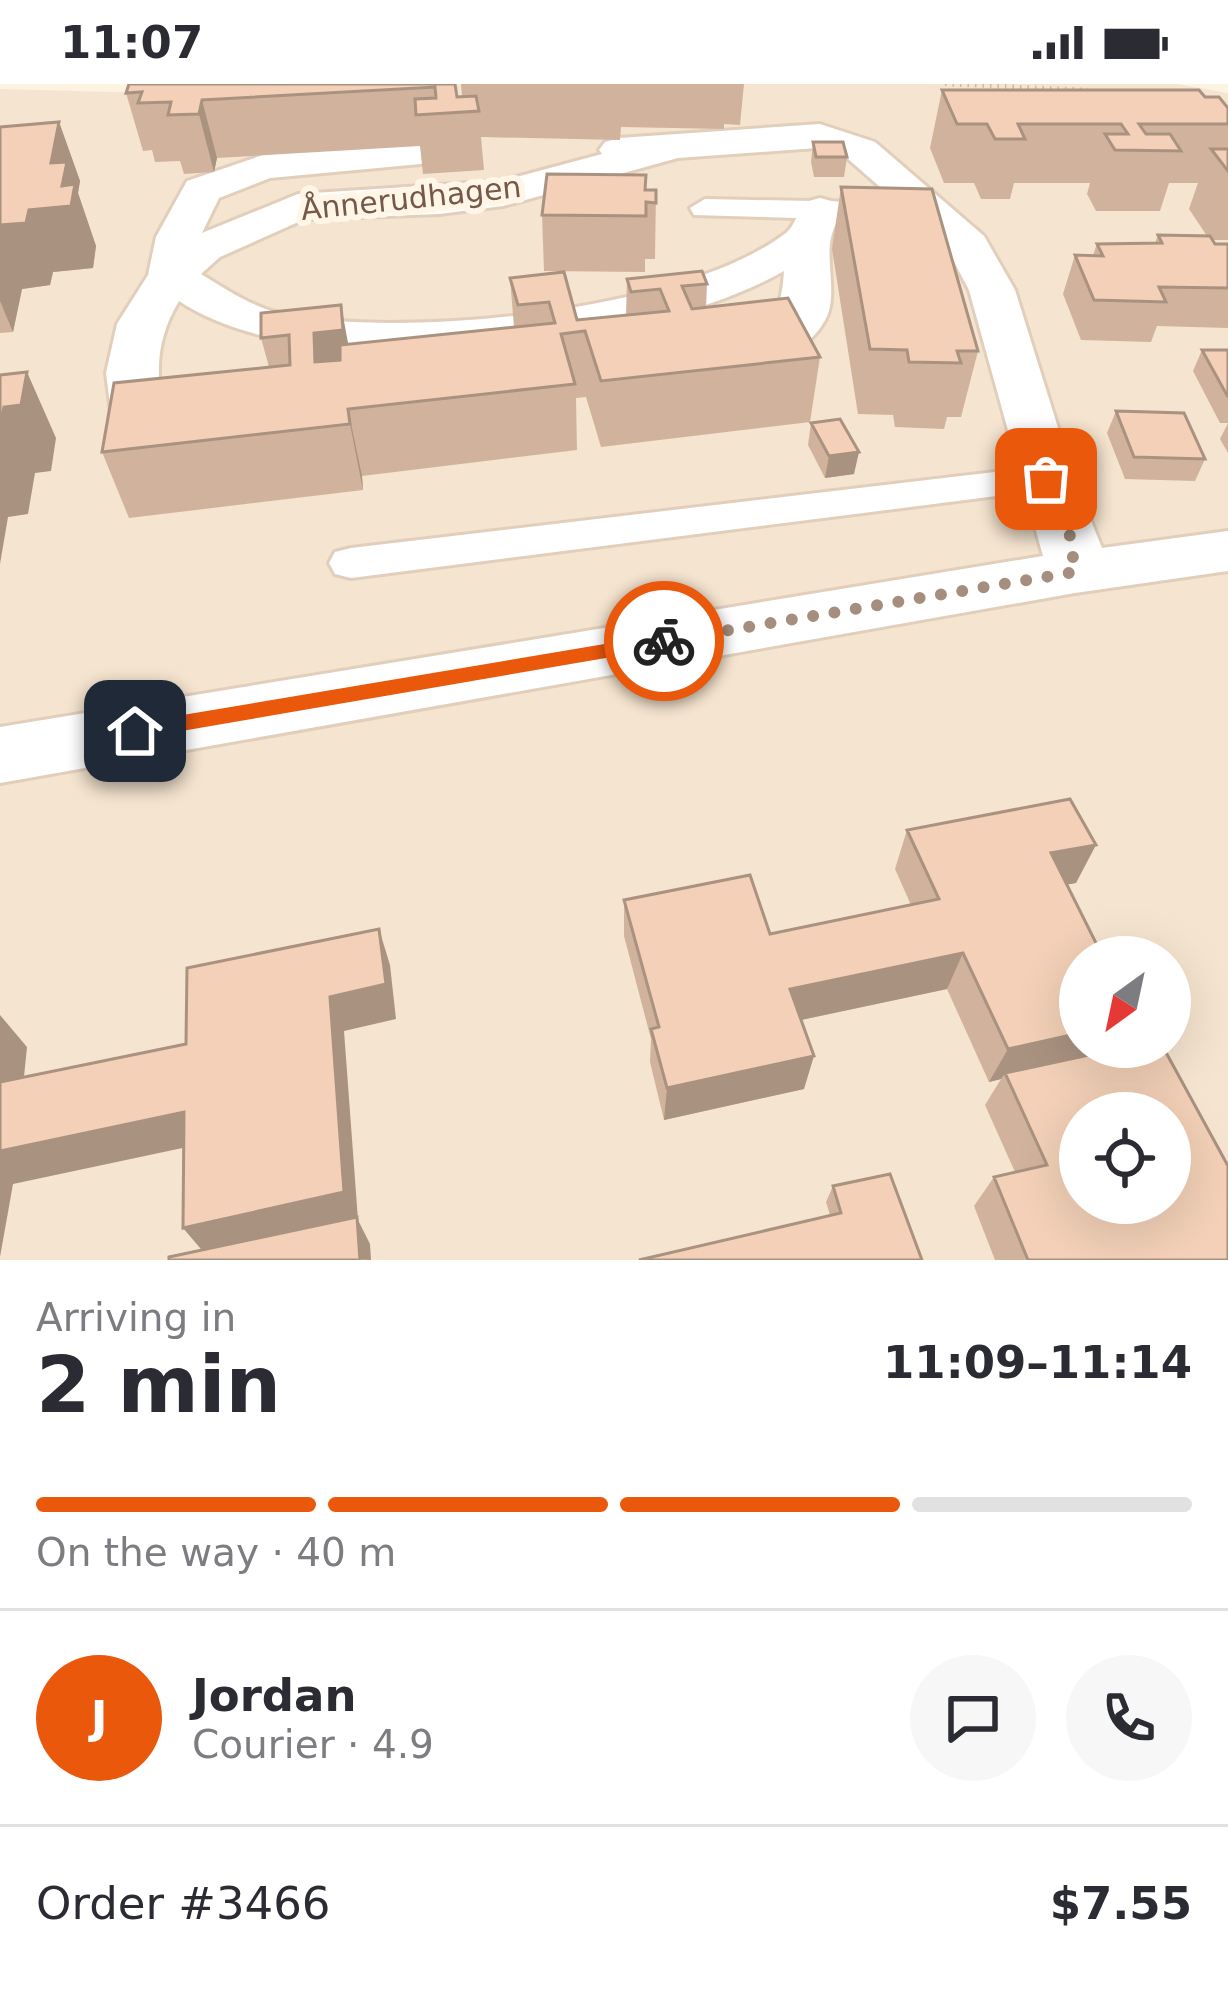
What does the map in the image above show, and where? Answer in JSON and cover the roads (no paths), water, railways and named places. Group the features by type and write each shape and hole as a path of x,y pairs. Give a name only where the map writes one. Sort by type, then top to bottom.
{"street":[{"name":"Ånnerudhagen","path":"529,149 664,150 820,136 861,150 962,236 992,290 1046,479 1070,536 1075,572"},
{"name":"Ånnerudhagen","path":"171,275 178,237 202,190 263,166 462,149"},
{"name":"Ånnerudhagen","path":"240,423 174,432 137,412 131,373 141,323 171,275 204,248 298,207 439,201 503,193 664,150"},
{"path":"171,275 243,318 327,337 584,320 663,305 749,274 815,224"},
{"path":"685,365 747,355 784,336 805,312 815,224"},
{"path":"0,755 1075,572 1228,551"}],"lane":[{"path":"705,208 815,224 936,212"},
{"path":"351,563 1046,479"}]}
